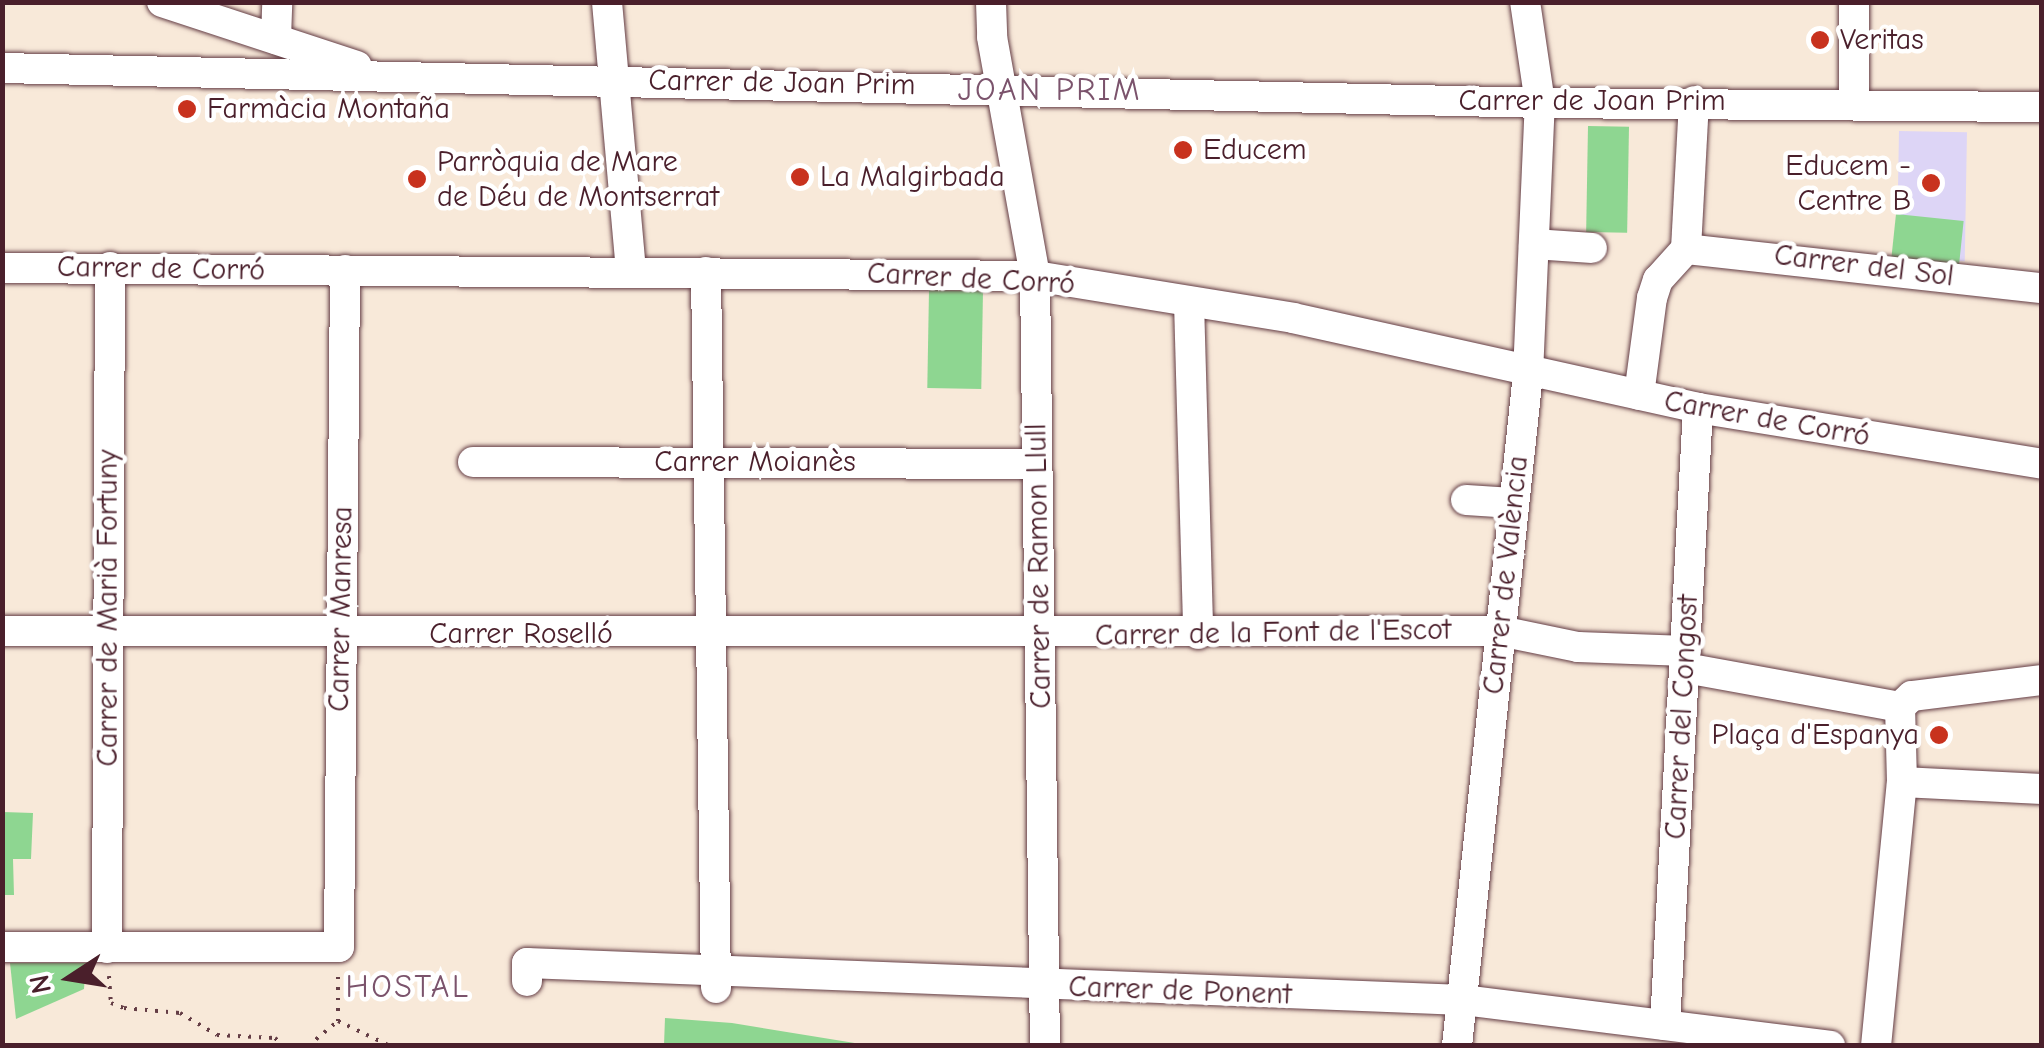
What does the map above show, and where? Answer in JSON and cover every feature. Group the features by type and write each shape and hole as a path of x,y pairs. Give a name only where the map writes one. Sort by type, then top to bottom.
{"street":[{"path":"162,2 383,75"},
{"path":"276,2 276,39"},
{"path":"607,2 630,271"},
{"name":"Carrer de Ramon Llull","path":"991,2 1035,276 1045,1046"},
{"name":"Carrer de València","path":"1458,1046 1528,374 1540,103 1526,2"},
{"path":"1854,2 1854,103"},
{"path":"210,72 214,19"},
{"name":"Carrer de Joan Prim","path":"2,68 383,75 477,91 614,79 1540,103 2042,106"},
{"path":"1639,395 1652,298 1686,249 1694,101"},
{"path":"1534,244 1592,248"},
{"name":"Carrer del Sol","path":"1686,249 2042,288"},
{"name":"Carrer de Marià Fortuny","path":"107,948 110,267"},
{"name":"Carrer de Corró","path":"2,268 1035,276 1293,318 1528,374 1698,408 2042,464"},
{"name":"Carrer Manresa","path":"338,947 344,270"},
{"path":"706,272 716,981"},
{"path":"1190,302 1198,634"},
{"name":"Carrer del Congost","path":"1665,1025 1698,408"},
{"name":"Carrer Moianès","path":"473,462 1037,464"},
{"path":"1466,500 1514,504"},
{"name":"Carrer Roselló","path":"2,630 1040,636"},
{"name":"Carrer de la Font de l'Escot","path":"1040,636 1500,631 1578,647 1686,659 1900,707"},
{"path":"1876,1046 1902,782 1900,707 1912,696 2042,680"},
{"path":"1902,782 2042,788"},
{"path":"2,947 338,947"},
{"name":"Carrer de Ponent","path":"527,972 977,994 1044,987 1463,1000 1830,1046"}],"path":[{"path":"338,947 338,1021"},
{"path":"107,948 110,1002 180,1012 217,1035 275,1038 284,1046"},
{"path":"308,1046 338,1021"},
{"path":"338,1021 390,1046"},
{"path":"433,1046 442,1042"}],"shaded area":[{"name":"Educem - Centre B","path":"1899,131 1967,132 1965,261 1897,260"}],"green space":[{"path":"1588,126 1629,127 1627,233 1586,232"},
{"path":"1896,214 1964,221 1959,267 1891,260"},
{"path":"929,290 983,291 981,389 927,388"},
{"path":"3,812 33,813 31,859 13,859 14,895 3,895"},
{"path":"10,963 86,963 84,989 16,1019"},
{"path":"665,1018 732,1023 867,1045 664,1045"}],"place":[{"name":"Veritas","path":"1820,40"},
{"name":"Farmàcia Montaña","path":"187,109"},
{"name":"Educem","path":"1183,150"},
{"name":"La Malgirbada","path":"800,177"},
{"name":"Parròquia de Mare de Déu de Montserrat","path":"417,179"},
{"name":"Educem - Centre B","path":"1931,183"},
{"name":"Plaça d'Espanya","path":"1939,735"}],"district":[{"name":"JOAN PRIM","path":"1050,90"},
{"name":"HOSTAL","path":"408,987"}]}
